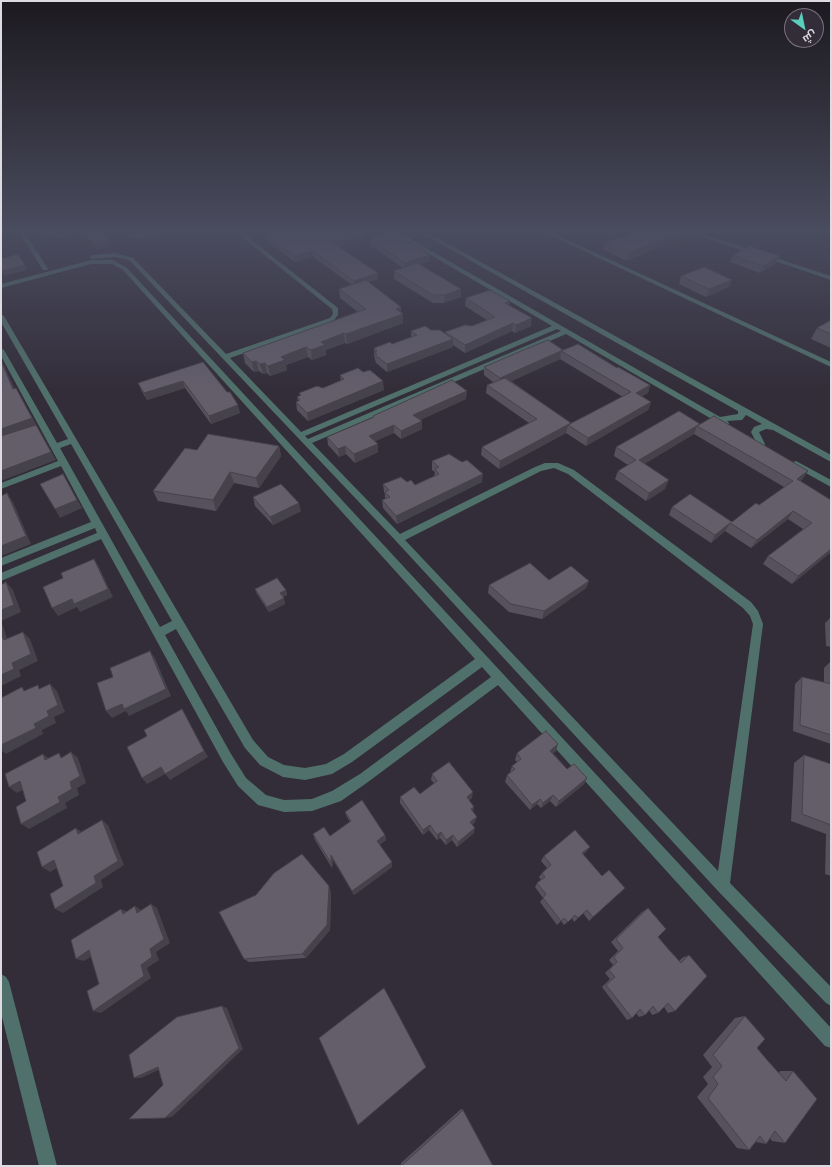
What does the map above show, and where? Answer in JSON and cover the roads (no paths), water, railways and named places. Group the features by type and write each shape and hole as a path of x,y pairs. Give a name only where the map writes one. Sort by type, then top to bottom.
{"street":[{"path":"137,284 831,1040"},
{"path":"155,284 302,440 399,539 723,886 831,998"},
{"path":"225,357 332,319 336,314 335,308 305,284"},
{"path":"486,284 731,426"},
{"path":"517,284 831,459"},
{"path":"659,284 831,365"},
{"path":"1,316 254,750 264,761 283,771 305,774 328,770 348,758 483,660"},
{"path":"302,440 557,326"},
{"path":"302,440 566,331"},
{"path":"1,350 40,428 55,447 158,634 242,782 262,800 284,806 312,805 336,796 364,778 499,678"},
{"path":"718,419 742,417 742,409"},
{"path":"749,437 764,446 756,436 757,429 765,426 777,429"},
{"path":"55,447 73,440"},
{"path":"786,459 831,484"},
{"path":"1,486 63,462"},
{"path":"399,539 538,469 555,465 571,472 747,605 754,614 758,624 723,886"},
{"path":"1,562 97,523"},
{"path":"1,577 103,534"},
{"path":"158,634 179,622"},
{"path":"1,982 48,1166"}]}
